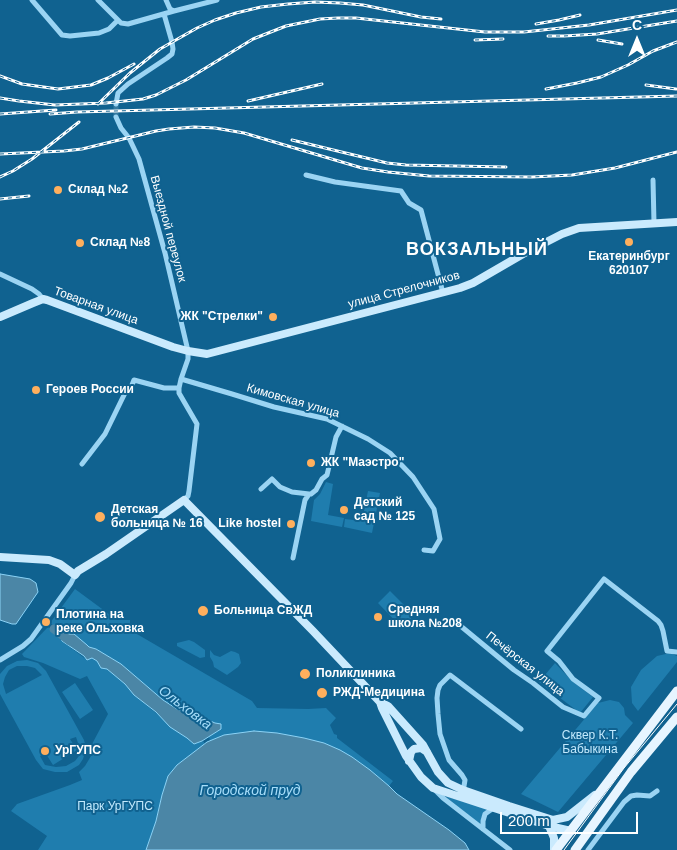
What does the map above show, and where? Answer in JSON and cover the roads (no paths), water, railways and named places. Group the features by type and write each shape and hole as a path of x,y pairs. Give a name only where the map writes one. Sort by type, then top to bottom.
{"main road":[{"path":"555,850 677,691"},
{"path":"575,850 631,772 677,717"},
{"path":"570,831 593,824"}],"street":[{"path":"32,0 62,35 99,33 110,29 118,20"},
{"path":"98,0 121,23 128,24 216,0"},
{"path":"166,0 174,11"},
{"path":"116,104 118,93 128,84 172,54 172,42 164,14"},
{"name":"Выездной переулок","path":"116,117 139,159 188,351"},
{"path":"306,175 336,182 401,191 409,203 421,210 443,293"},
{"path":"653,180 654,223"},
{"name":"улица Стрелочников","path":"188,351 208,354 443,293 472,283 523,254 562,234 579,228 677,222"},
{"name":"Товарная улица","path":"0,274 32,289 43,299 188,351"},
{"path":"0,317 43,299"},
{"path":"0,660 16,652 31,639 78,571 106,554 188,496 197,424 180,396 179,388 188,359 188,351"},
{"name":"Кимовская улица","path":"181,379 274,407 327,419 368,439 390,453 413,477 434,509 440,539 433,551 424,550"},
{"path":"82,464 105,434 126,391 130,390 134,380 164,388 179,388"},
{"path":"261,488 272,479 280,487 292,492 311,494 327,475 336,437 342,426"},
{"path":"293,558 309,494"},
{"path":"184,500 380,702 388,706 417,738 443,779 462,794 498,809 558,829 570,831"},
{"path":"0,557 49,560 60,564 75,575"},
{"name":"Печёрская улица","path":"458,623 514,670 563,706 584,716 599,698 573,679 559,661 546,651 604,579 658,622 664,631 667,651 677,652"},
{"path":"462,794 465,780 449,760 440,734 437,698 440,685 450,674 521,729"},
{"path":"380,702 409,761 421,777 443,798 510,850"},
{"path":"409,761 411,752 414,749 422,748 427,752"},
{"path":"433,788 462,794 553,820 564,818 600,790"},
{"path":"588,850 624,802 631,796 650,796 657,791"},
{"path":"483,829 485,814 492,809 498,809"},
{"path":"549,826 554,838 555,850"}],"water":[{"path":"0,574 30,579 36,583 38,592 16,624 0,620"},
{"path":"60,634 74,634 89,647 96,649 121,664 163,700 177,709 204,720 221,724 221,729 194,744 170,727 156,712 134,695 125,684 107,669 101,668 97,661 92,658 87,660 62,641"},
{"name":"Городской пруд","path":"254,731 304,738 324,743 340,750 370,770 397,794 449,830 465,843 469,850 146,850 168,776 177,765 207,742 224,735"}],"waterway":[{"name":"Ольховка","path":"54,629 70,641"}],"tunnel":[{"path":"116,104 116,117"}],"tram line":[{"path":"564,850 624,768 677,704"}],"railway":[{"path":"98,104 130,73 160,49 197,28 236,13 261,7 315,2 363,5 421,17 441,19"},
{"path":"0,98 55,105 143,99 156,95 186,80 253,39 286,26 320,19 356,18 485,32 524,32 589,25 677,10"},
{"path":"536,24 580,15"},
{"path":"548,36 597,34 677,21"},
{"path":"475,40 503,39"},
{"path":"598,40 622,44"},
{"path":"546,89 601,77 653,51 677,42"},
{"path":"0,76 22,84 58,89 91,85 134,64"},
{"path":"248,101 322,84"},
{"path":"646,85 676,89"},
{"path":"50,114 677,96"},
{"path":"0,114 56,110"},
{"path":"0,177 32,159 79,122"},
{"path":"0,154 82,149 156,131 194,127 215,128 244,133 362,168 429,176 532,177 572,175 615,168 677,152"},
{"path":"292,140 387,163 506,167"},
{"path":"0,199 29,196"}],"place":[{"name":"Склад №2","path":"58,190"},
{"name":"Екатеринбург 620107","path":"629,242"},
{"name":"Склад №8","path":"80,243"},
{"name":"ЖК \"Стрелки\"","path":"273,317"},
{"name":"Героев России","path":"36,390"},
{"name":"ЖК \"Маэстро\"","path":"311,463"},
{"name":"Детский сад № 125","path":"344,510"},
{"name":"Детская больница № 16","path":"100,517"},
{"name":"Like hostel","path":"291,524"},
{"name":"Больница СвЖД","path":"203,611"},
{"name":"Средняя школа №208","path":"378,617"},
{"name":"Плотина на реке Ольховка","path":"46,622"},
{"name":"Поликлиника","path":"305,674"},
{"name":"РЖД-Медицина","path":"322,693"},
{"name":"УрГУПС","path":"45,751"}],"district":[{"name":"ВОКЗАЛЬНЫЙ","path":"477,250"}],"park label":[{"name":"Сквер К.Т. Бабыкина","path":"590,743"},
{"name":"Парк УрГУПС","path":"115,807"}]}
